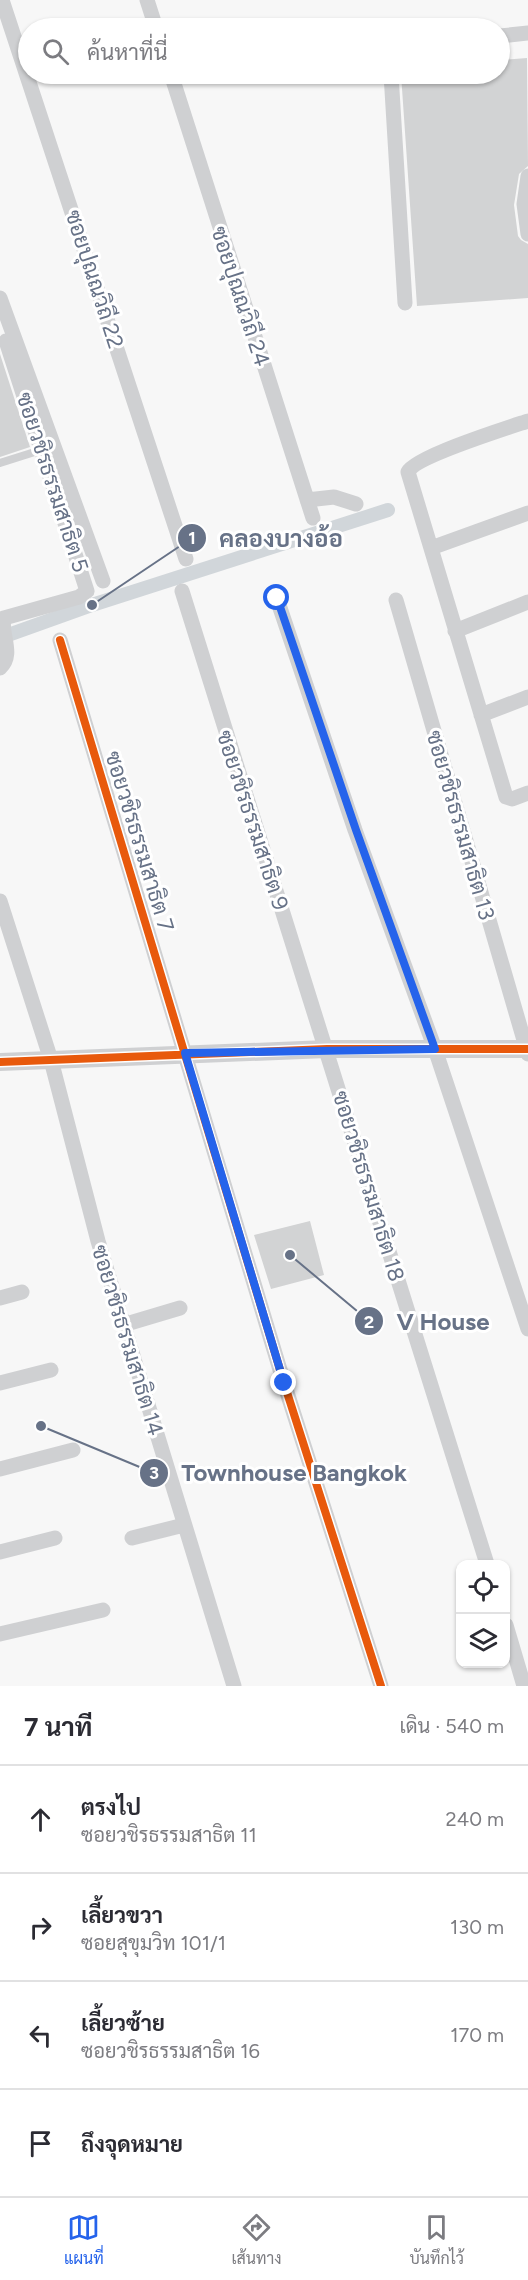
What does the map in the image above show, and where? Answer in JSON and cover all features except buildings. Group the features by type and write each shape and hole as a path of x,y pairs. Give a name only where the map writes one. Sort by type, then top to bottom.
{"street":[{"name":"ซอยปุณณวิถี 22","path":"2,0 18,49"},
{"path":"147,0 153,18"},
{"path":"510,35 528,33"},
{"name":"ซอยปุณณวิถี 22","path":"30,84 186,559"},
{"name":"ซอยปุณณวิถี 24","path":"174,84 313,518"},
{"path":"392,84 405,303"},
{"path":"528,176 524,204 528,234"},
{"path":"0,298 7,340 103,581"},
{"name":"ซอยวชิรธรรมสาธิต 5","path":"0,668 5,664 7,654 1,625 4,618 79,597 87,591 7,340"},
{"path":"528,421 431,456 411,466 410,480 506,797 512,799 528,793"},
{"path":"307,500 334,497 356,504"},
{"path":"431,548 528,513"},
{"name":"ซอยวชิรธรรมสาธิต 9","path":"182,591 251,817 327,1049"},
{"path":"277,598 356,830 435,1049 528,1329"},
{"name":"ซอยวชิรธรรมสาธิต 13","path":"396,600 527,1050"},
{"path":"455,631 528,603"},
{"name":"ซอยวชิรธรรมสาธิต 7","path":"60,640 284,1383 381,1686"},
{"path":"481,715 528,696"},
{"path":"0,901 51,1060"},
{"path":"0,1062 327,1049 527,1050"},
{"name":"ซอยวชิรธรรมสาธิต 18","path":"327,1049 486,1560"},
{"name":"ซอยวชิรธรรมสาธิต 14","path":"51,1060 98,1241 234,1686"},
{"path":"0,1298 22,1292"},
{"path":"123,1325 180,1308"},
{"path":"0,1383 51,1370"},
{"path":"0,1469 73,1450"},
{"path":"132,1538 184,1525"},
{"path":"0,1552 55,1538"},
{"path":"0,1634 103,1610"},
{"path":"510,1638 525,1686"}],"lane":[{"path":"0,463 42,450"}],"waterway":[{"path":"0,638 92,605 388,510"}],"cycle path":[{"path":"60,640 284,1383 381,1686"},
{"path":"0,1062 327,1049 528,1049"}],"place":[{"name":"คลองบางอ้อ","path":"92,605"},
{"name":"V House","path":"290,1255"},
{"name":"Townhouse Bangkok","path":"41,1426"}],"route":[{"path":"277,598 356,830 435,1049 185,1053 284,1383"}]}
